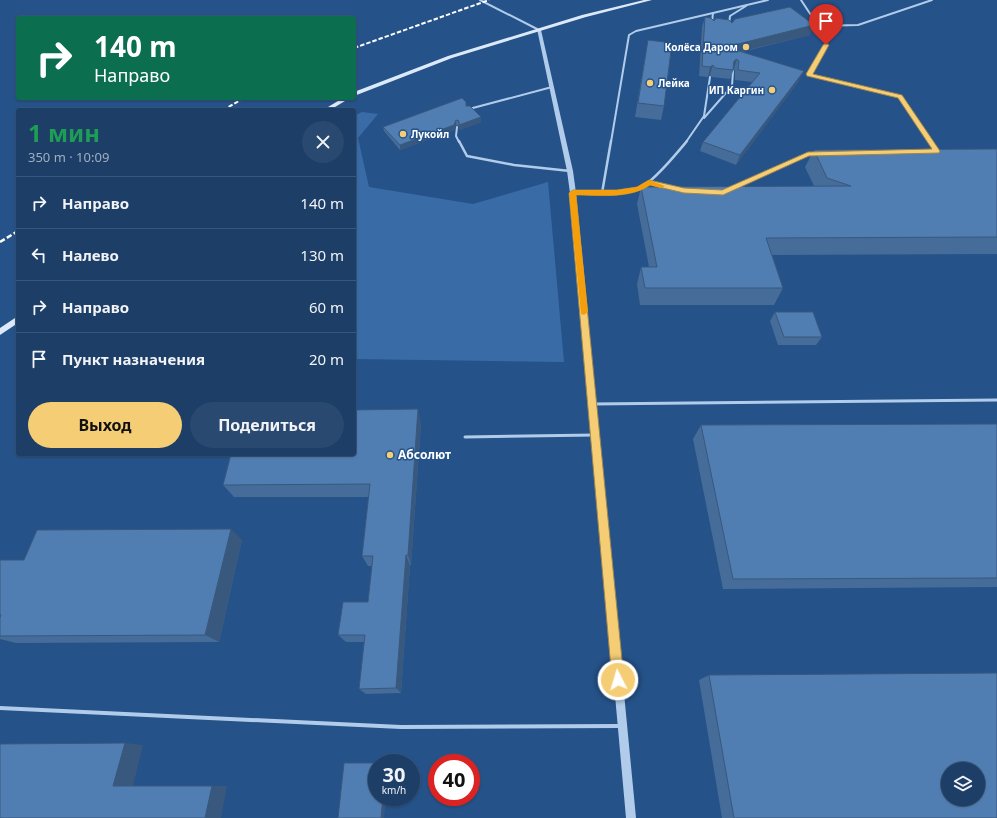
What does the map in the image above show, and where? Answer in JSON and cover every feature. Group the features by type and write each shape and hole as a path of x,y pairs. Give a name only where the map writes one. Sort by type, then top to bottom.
{"main road":[{"path":"356,93 450,57 584,16 650,0"},
{"path":"330,108 344,100"},
{"path":"0,332 16,320"}],"street":[{"path":"539,30 570,170 573,193 631,818"}],"lane":[{"path":"480,0 539,30"},
{"path":"602,192 629,35 636,30 768,0"},
{"path":"801,0 824,35 826,45 809,74 900,97 937,151 929,151"},
{"path":"818,26 858,25 932,0"},
{"path":"729,30 730,16 748,5"},
{"path":"711,28 713,13"},
{"path":"573,193 617,192 639,189 649,182 667,164 732,86 733,71"},
{"path":"704,118 710,77"},
{"path":"468,109 552,86"},
{"path":"456,127 456,136 467,156 514,165 570,170"},
{"path":"730,189 808,154 815,154"},
{"path":"649,182 670,188"},
{"path":"593,404 997,400"},
{"path":"465,437 596,435"},
{"path":"0,708 401,728 622,726"}],"shaded area":[{"path":"362,112 378,114 358,138 369,187 473,204 548,182 564,362 356,359 356,115"}],"building":[{"path":"790,7 814,25 726,47 804,71 740,155 703,142 760,73 738,70 739,61 737,59 734,61 733,70 715,68 713,65 710,67 702,66 705,17 711,18 714,21 716,18 729,20 732,23 735,19"},
{"name":"Лейка","path":"648,40 672,43 664,106 638,103"},
{"path":"462,98 466,102 466,106 470,106 481,117 459,125 459,121 456,120 454,125 400,145 383,127"},
{"path":"997,149 997,237 766,238 783,288 645,288 641,267 657,267 641,187 851,186 827,178 814,150"},
{"path":"775,312 813,312 822,337 784,337"},
{"path":"418,409 408,555 406,555 396,688 359,689 365,635 338,635 343,602 368,602 373,556 362,556 370,484 223,485 230,456 356,456 356,410"},
{"path":"997,424 997,578 733,579 701,425"},
{"path":"231,529 205,635 0,636 0,560 24,560 37,530"},
{"path":"997,673 997,818 734,818 709,675"},
{"path":"125,743 113,786 212,786 205,818 0,818 0,744"},
{"path":"344,763 368,763 368,806 382,806 381,818 338,818"}],"railway":[{"path":"356,47 489,0"},
{"path":"226,108 240,100"},
{"path":"0,242 16,232"}],"slow traffic":[{"path":"584,312 573,193 617,192 639,189 649,182 661,186"}],"place":[{"name":"Колёса Даром","path":"746,47"},
{"name":"Лейка","path":"650,83"},
{"name":"ИП Каргин","path":"772,90"},
{"name":"Лукойл","path":"403,134"},
{"name":"Абсолют","path":"390,455"}],"route":[{"path":"618,680 573,193 617,192 639,189 649,182 664,187 684,190 723,192 808,154 937,151 900,97 809,74 826,45"}]}
